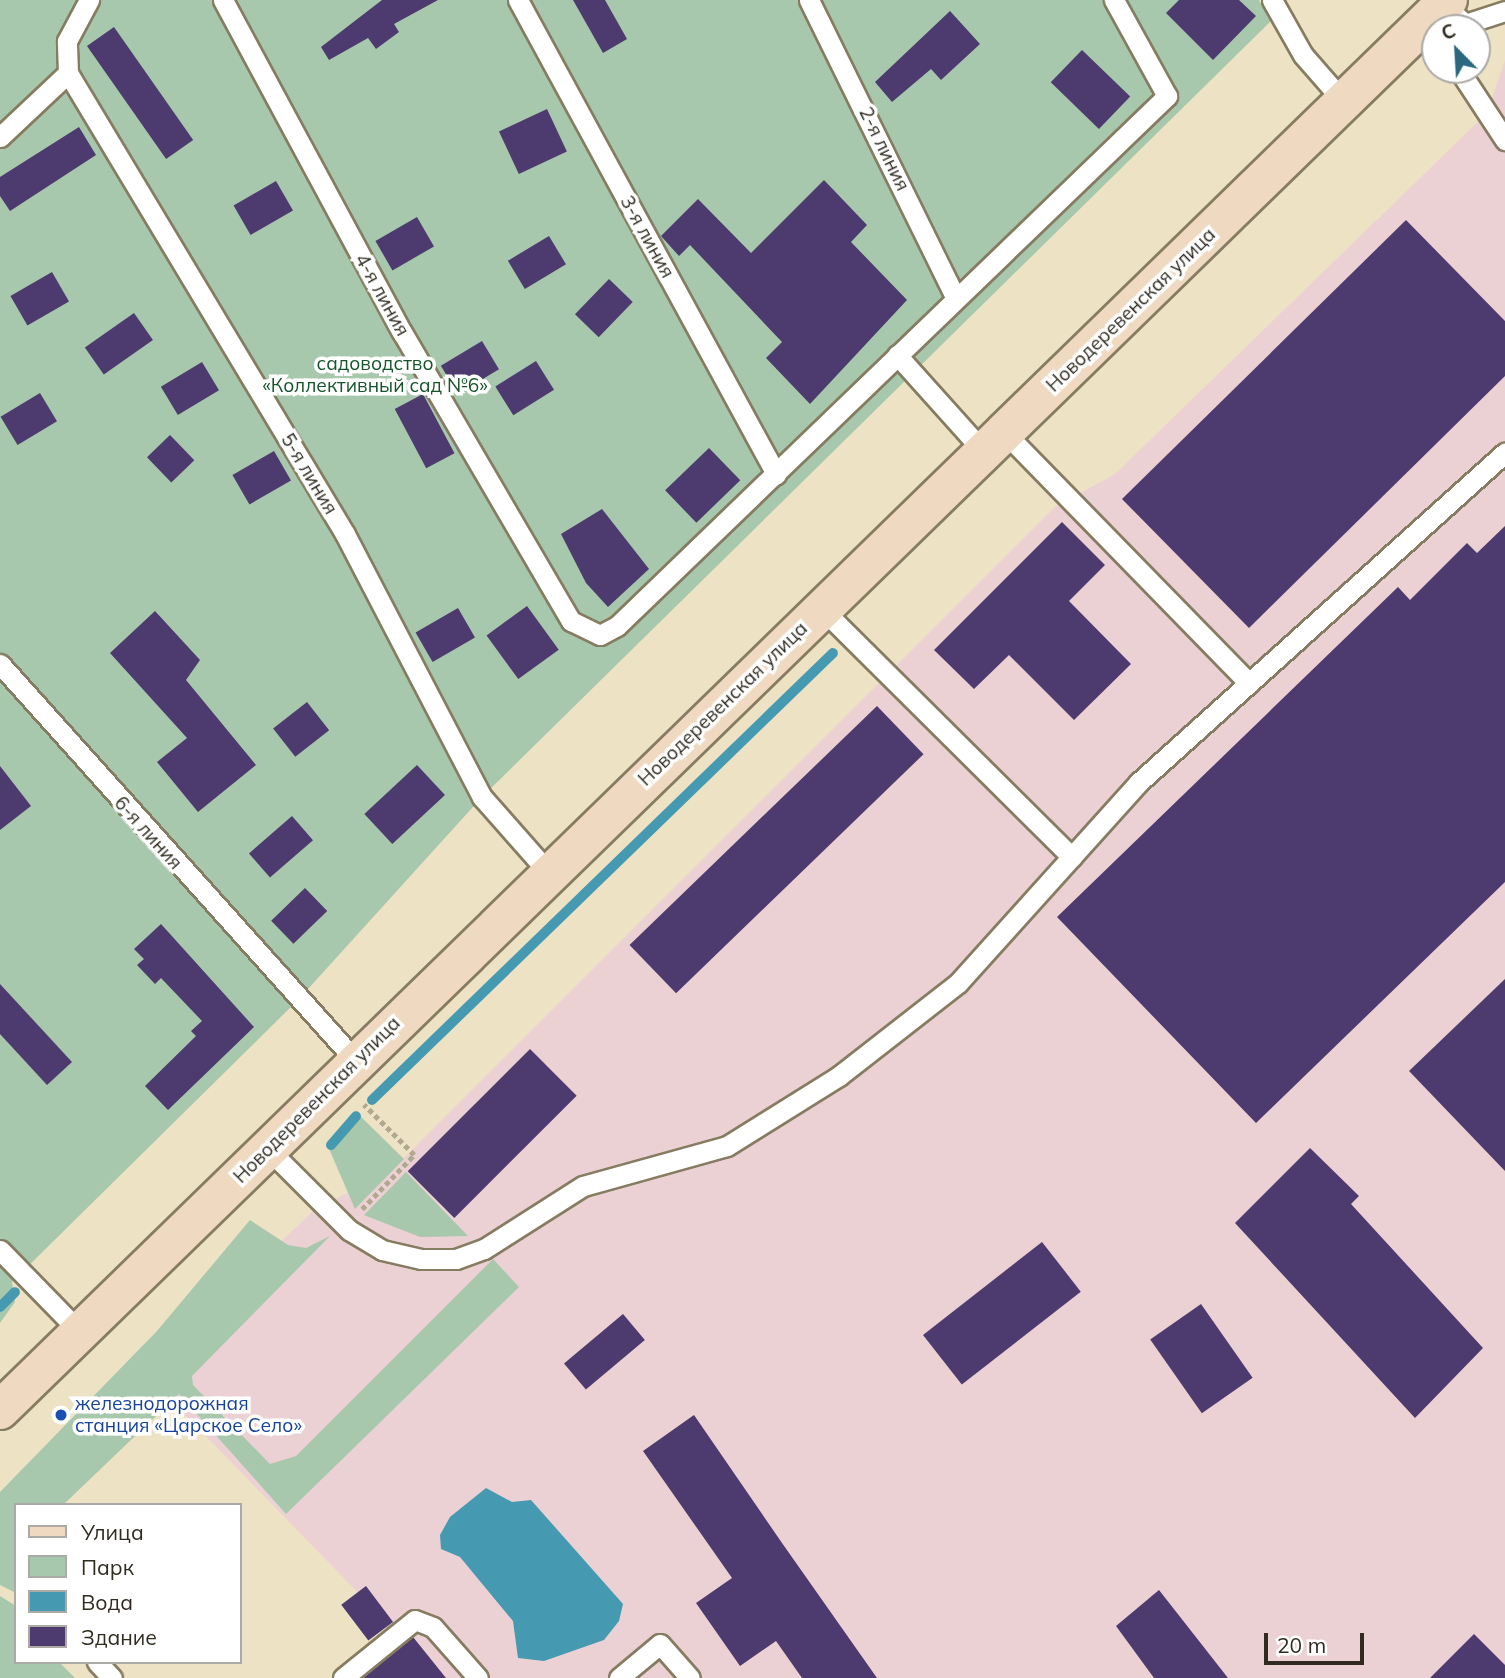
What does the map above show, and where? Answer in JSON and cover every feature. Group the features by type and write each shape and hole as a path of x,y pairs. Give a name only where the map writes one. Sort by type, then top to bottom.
{"main road":[{"name":"Новодеревенская улица","path":"0,1410 549,873 1345,103 1421,42"}],"lane":[{"path":"0,137 68,73 67,41 89,0"},
{"name":"4-я линия","path":"223,0 402,332 571,621 600,635 617,626 776,474"},
{"name":"3-я линия","path":"518,0 776,474"},
{"name":"2-я линия","path":"810,0 956,299"},
{"path":"776,474 1167,96 1114,0"},
{"path":"1272,0 1303,55 1345,103"},
{"path":"1455,14 1505,11"},
{"name":"5-я линия","path":"68,73 345,534 482,797 549,873"},
{"path":"1468,84 1505,140"},
{"path":"897,355 994,442 1250,683"},
{"path":"268,1149 349,1230 382,1250 421,1259 456,1259 484,1249 583,1186 727,1146 839,1076 958,983 1138,783 1505,453"},
{"path":"822,609 1072,857"},
{"name":"6-я линия","path":"0,664 356,1062"},
{"path":"0,1250 80,1332"},
{"path":"343,1678 415,1620 433,1627 478,1678"},
{"path":"619,1678 660,1644 690,1678"},
{"path":"99,1664 112,1678"}],"path":[{"path":"359,1100 414,1155 363,1208"}],"shaded area":[{"path":"1505,60 1505,1678 441,1678 159,1388 170,1349 315,1209 389,1173 1055,507 1115,474 1487,113"}],"green space":[{"name":"садоводство «Коллективный сад №6»","path":"0,0 1259,0 1271,21 482,797 298,1000 12,1282 15,1302 0,1323"},
{"path":"355,1111 404,1159 355,1209 327,1144"},
{"path":"406,1172 468,1236 420,1237 364,1215"},
{"path":"250,1220 288,1245 306,1248 330,1236 192,1376 193,1385 270,1464 296,1456 493,1259 519,1287 286,1514 179,1394 65,1503 14,1503 14,1592 0,1585 0,1492 157,1331"},
{"path":"0,1596 14,1605 14,1664 61,1664 75,1678 0,1678"}],"water":[{"path":"486,1488 512,1502 531,1500 623,1604 619,1621 604,1640 544,1661 518,1658 513,1621 460,1557 441,1549 440,1535 450,1517"}],"building":[{"path":"382,0 438,0 394,24 399,32 376,49 368,38 329,60 321,47"},
{"path":"573,0 605,0 627,39 603,53"},
{"path":"1179,0 1239,0 1256,16 1213,60 1166,13"},
{"path":"950,11 980,44 941,80 931,69 892,102 875,82"},
{"path":"114,27 193,140 166,159 87,46"},
{"path":"1082,50 1130,97 1099,129 1051,82"},
{"path":"547,109 567,152 519,174 499,131"},
{"path":"79,127 96,155 10,211 0,196 0,177"},
{"path":"824,180 867,225 851,242 907,300 810,404 766,358 782,342 690,245 679,256 661,236 698,199 751,253"},
{"path":"276,181 293,210 251,235 234,206"},
{"path":"417,217 434,246 392,270 375,241"},
{"path":"1406,220 1505,321 1505,376 1249,628 1122,499"},
{"path":"549,236 566,264 525,289 508,261"},
{"path":"52,272 69,301 27,325 10,296"},
{"path":"609,279 633,302 599,337 575,314"},
{"path":"134,313 153,340 104,374 85,347"},
{"path":"482,341 499,369 458,394 441,366"},
{"path":"536,361 554,390 513,415 495,386"},
{"path":"202,362 219,390 178,415 161,387"},
{"path":"40,393 57,421 18,445 1,417"},
{"path":"423,394 454,453 426,468 395,409"},
{"path":"170,435 194,460 171,482 147,457"},
{"path":"709,448 740,480 696,523 665,490"},
{"path":"274,451 291,480 249,504 232,475"},
{"path":"602,509 649,569 608,607 586,583 561,534"},
{"path":"1062,522 1105,565 1069,601 1131,664 1074,720 1009,655 974,689 934,650"},
{"path":"1505,526 1505,882 1256,1123 1057,917 1398,587 1410,600 1467,543 1477,553"},
{"path":"527,606 559,650 518,679 487,635"},
{"path":"458,608 475,637 433,662 416,632"},
{"path":"155,611 200,660 186,680 256,765 198,812 157,762 187,738 110,653"},
{"path":"307,702 329,730 295,757 273,728"},
{"path":"877,706 924,754 676,993 630,945"},
{"path":"417,765 445,795 392,844 364,814"},
{"path":"0,766 31,806 0,830"},
{"path":"292,816 313,840 270,878 249,853"},
{"path":"305,888 327,911 293,944 271,921"},
{"path":"161,924 254,1027 168,1110 145,1086 196,1036 191,1031 202,1021 161,978 155,984 137,965 144,959 134,949"},
{"path":"1505,979 1505,1171 1409,1071"},
{"path":"0,984 72,1062 47,1085 0,1034"},
{"path":"530,1049 577,1096 454,1218 408,1171"},
{"path":"1310,1148 1359,1196 1351,1204 1483,1348 1415,1418 1235,1223"},
{"path":"1042,1242 1081,1292 962,1385 923,1335"},
{"path":"1201,1304 1253,1378 1202,1413 1150,1340"},
{"path":"623,1314 645,1340 586,1390 564,1363"},
{"path":"694,1415 877,1678 802,1678 776,1641 740,1666 696,1603 732,1578 643,1451"},
{"path":"366,1586 393,1622 368,1641 341,1605"},
{"path":"1159,1590 1228,1678 1154,1678 1116,1626"},
{"path":"1474,1634 1505,1665 1505,1678 1430,1678"},
{"path":"413,1637 446,1678 363,1678"}],"waterway":[{"path":"372,1100 833,653"},
{"path":"331,1145 356,1116"},
{"path":"0,1307 15,1292"}],"place":[{"name":"железнодорожная станция «Царское Село»","path":"61,1415"}]}
